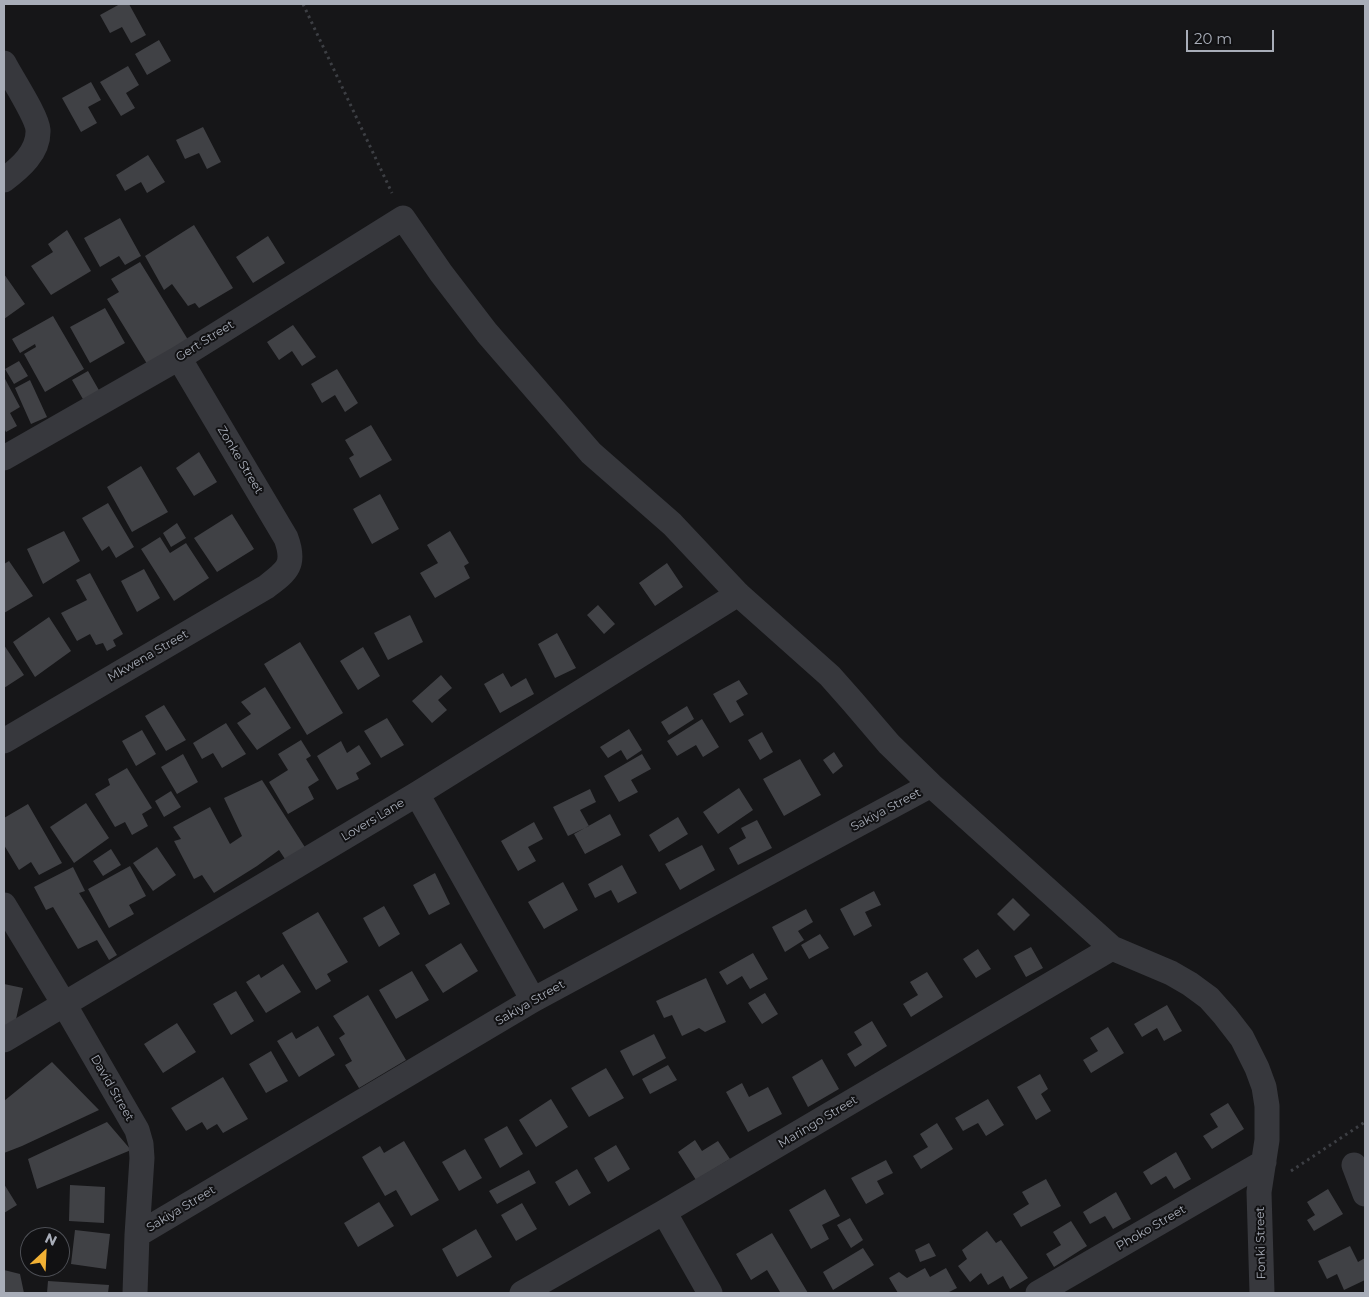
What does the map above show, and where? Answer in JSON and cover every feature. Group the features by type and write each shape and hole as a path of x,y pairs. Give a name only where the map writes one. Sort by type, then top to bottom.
{"street":[{"path":"4,63 32,114 38,129 32,152 25,162 4,180"},
{"name":"Gert Street","path":"4,458 179,358 403,218"},
{"name":"Fonki Street","path":"403,218 441,273 487,333 591,453 672,524 738,594 830,676 889,744 931,785 1112,948 1171,973 1190,984 1208,998 1225,1016 1242,1038 1264,1087 1268,1123 1259,1192 1262,1293"},
{"name":"Zonke Street","path":"179,358 286,538 291,552 289,566"},
{"name":"Mkwena Street","path":"4,741 266,587 280,577 289,566"},
{"name":"Lovers Lane","path":"4,1040 417,794 738,594"},
{"name":"Sakiya Street","path":"137,1235 533,1000 931,785"},
{"path":"417,794 533,1000"},
{"name":"David Street","path":"4,905 64,1004 136,1130 141,1144 142,1158 135,1293"},
{"name":"Maringo Street","path":"522,1293 664,1212 1112,948"},
{"name":"Phoko Street","path":"1038,1293 1264,1162"},
{"path":"1354,1165 1365,1194"},
{"path":"664,1212 710,1293"}],"path":[{"path":"303,4 403,218"},
{"path":"1259,1192 1365,1122"}],"building":[{"path":"120,4 129,4 146,35 131,43 122,27 110,33 100,15"},
{"path":"159,40 171,61 147,75 135,54"},
{"path":"128,66 139,85 126,93 135,108 121,116 100,82"},
{"path":"91,82 101,100 88,107 97,123 81,132 62,98"},
{"path":"203,127 221,162 207,169 199,153 185,159 176,140"},
{"path":"148,155 165,182 147,193 141,182 125,191 116,175"},
{"path":"120,218 141,256 125,265 119,256 100,267 84,238"},
{"path":"194,225 233,288 199,308 195,303 188,306 172,284 164,290 145,256"},
{"path":"67,230 91,271 51,295 31,266 53,252 48,244"},
{"path":"268,236 285,263 253,283 236,257"},
{"path":"140,262 190,343 149,367 107,299 119,292 111,279"},
{"path":"4,274 25,304 4,319"},
{"path":"105,308 125,343 90,363 70,327"},
{"path":"53,316 84,369 45,392 24,354 36,347 35,344 20,353 12,339"},
{"path":"293,325 316,357 302,366 292,351 279,360 267,342"},
{"path":"19,361 28,376 14,384 5,369"},
{"path":"337,369 358,403 345,412 335,395 322,403 311,384"},
{"path":"88,371 100,392 84,401 72,380"},
{"path":"4,377 20,407 10,413 17,426 6,432 4,428"},
{"path":"30,380 47,417 31,424 15,388"},
{"path":"371,425 392,460 360,478 349,458 354,455 345,440"},
{"path":"199,452 217,482 194,496 176,468"},
{"path":"141,466 168,512 132,532 107,487"},
{"path":"380,494 399,529 372,544 353,509"},
{"path":"108,503 134,547 116,558 109,546 102,551 82,518"},
{"path":"232,514 254,549 217,572 194,538"},
{"path":"177,523 186,538 171,547 163,533"},
{"path":"64,531 80,561 43,584 27,549"},
{"path":"450,531 469,563 464,566 470,578 435,598 420,573 438,563 427,545"},
{"path":"160,537 170,553 186,543 209,578 174,601 141,549"},
{"path":"9,561 33,596 4,613 4,564"},
{"path":"667,563 683,587 655,606 639,583"},
{"path":"144,569 160,598 137,612 121,581"},
{"path":"90,573 123,634 113,640 116,646 107,651 103,643 96,645 90,634 77,641 61,613 87,600 76,580"},
{"path":"598,605 615,624 604,634 587,615"},
{"path":"410,615 423,642 388,660 374,633"},
{"path":"49,617 71,651 35,677 13,642"},
{"path":"557,633 576,668 555,678 538,644"},
{"path":"300,642 343,713 307,735 264,664"},
{"path":"4,645 24,675 4,688"},
{"path":"363,647 380,676 358,690 340,661"},
{"path":"503,673 511,687 526,678 534,694 500,713 484,684"},
{"path":"441,675 452,688 438,700 447,710 432,723 412,701"},
{"path":"739,680 748,694 736,701 744,715 730,723 713,694"},
{"path":"265,687 291,728 257,750 237,723 251,714 241,702"},
{"path":"164,705 186,740 166,751 145,716"},
{"path":"687,706 694,719 669,735 661,722"},
{"path":"387,718 404,745 381,758 364,731"},
{"path":"702,719 719,747 703,757 696,745 677,756 667,741"},
{"path":"226,723 246,754 222,768 213,753 202,759 193,743"},
{"path":"629,729 642,750 627,760 621,750 608,758 600,747"},
{"path":"142,730 156,754 136,766 122,741"},
{"path":"762,732 773,752 760,760 748,740"},
{"path":"301,740 311,756 306,759 319,780 308,787 314,799 288,814 269,782 288,770 278,754"},
{"path":"341,741 347,753 359,745 371,764 356,773 359,779 337,790 317,756"},
{"path":"834,752 843,766 833,774 823,760"},
{"path":"183,754 198,782 177,794 161,767"},
{"path":"642,754 651,769 631,780 638,792 619,802 604,776"},
{"path":"800,759 821,795 784,816 763,779"},
{"path":"127,768 152,808 142,814 148,826 132,835 125,822 115,827 95,794 110,785 108,779"},
{"path":"262,780 308,852 287,862 279,850 214,893 202,875 194,879 174,841 181,839 173,827 210,807 230,844 242,836 224,798"},
{"path":"739,788 753,810 718,834 703,812"},
{"path":"590,789 596,802 580,810 589,826 568,836 553,807"},
{"path":"171,791 181,807 164,817 155,801"},
{"path":"86,803 109,838 74,863 50,827"},
{"path":"28,804 62,863 39,875 31,862 19,870 4,845 4,818"},
{"path":"610,814 621,835 585,854 574,834"},
{"path":"678,817 688,834 659,852 649,835"},
{"path":"757,820 772,848 738,865 729,848 746,838 741,828"},
{"path":"534,822 543,839 528,847 536,861 518,871 501,841"},
{"path":"702,845 715,870 680,890 665,864"},
{"path":"157,847 176,875 153,891 133,863"},
{"path":"111,849 121,865 103,876 93,861"},
{"path":"622,865 637,893 618,903 611,890 595,898 588,884"},
{"path":"130,866 146,896 129,905 134,914 109,928 88,889"},
{"path":"73,867 85,891 79,893 117,955 109,960 97,940 78,949 53,907 46,910 34,887"},
{"path":"435,873 450,904 429,915 413,885"},
{"path":"563,882 578,910 544,929 528,902"},
{"path":"874,891 881,905 865,912 872,926 854,936 840,909"},
{"path":"1013,898 1030,915 1014,931 997,914"},
{"path":"384,906 400,934 379,947 363,918"},
{"path":"806,909 813,922 798,931 804,940 785,952 772,927"},
{"path":"318,912 348,962 327,974 331,981 316,990 282,933"},
{"path":"820,934 829,948 809,959 801,945"},
{"path":"461,943 478,971 443,993 425,965"},
{"path":"1031,947 1043,968 1026,977 1014,956"},
{"path":"978,949 991,969 976,978 963,959"},
{"path":"753,953 768,979 750,989 742,976 727,985 719,972"},
{"path":"283,964 301,992 266,1013 246,982 259,974 261,978"},
{"path":"412,971 429,1000 396,1019 379,990"},
{"path":"927,972 943,997 911,1017 903,1004 918,995 910,982"},
{"path":"706,978 726,1022 705,1032 699,1028 682,1036 672,1015 664,1018 656,1001"},
{"path":"4,984 23,988 14,1028 4,1035"},
{"path":"236,991 254,1021 231,1035 213,1004"},
{"path":"765,993 778,1014 762,1024 748,1003"},
{"path":"368,995 406,1060 359,1088 345,1065 352,1061 339,1038 345,1034 333,1016"},
{"path":"1167,1005 1182,1031 1164,1041 1157,1028 1142,1037 1134,1024"},
{"path":"872,1021 887,1046 855,1067 847,1054 862,1045 854,1032"},
{"path":"177,1023 196,1052 163,1073 144,1044"},
{"path":"318,1026 335,1055 299,1077 277,1041 292,1032 296,1039"},
{"path":"1108,1027 1124,1053 1091,1073 1083,1060 1098,1051 1090,1038"},
{"path":"654,1034 666,1058 633,1076 620,1051"},
{"path":"271,1051 288,1081 266,1093 249,1064"},
{"path":"822,1059 839,1089 808,1107 792,1077"},
{"path":"52,1062 99,1110 4,1153 4,1101"},
{"path":"668,1065 677,1080 650,1094 642,1079"},
{"path":"606,1068 624,1098 589,1117 571,1088"},
{"path":"1040,1074 1048,1089 1041,1094 1051,1111 1036,1120 1017,1087"},
{"path":"223,1077 248,1119 223,1133 217,1124 207,1130 202,1122 186,1131 171,1108"},
{"path":"742,1083 749,1097 768,1087 782,1114 748,1132 726,1092"},
{"path":"551,1099 568,1127 536,1147 519,1120"},
{"path":"988,1099 1004,1125 986,1136 978,1123 963,1131 955,1118"},
{"path":"1228,1103 1244,1129 1212,1149 1203,1136 1218,1127 1210,1114"},
{"path":"107,1122 131,1150 37,1189 28,1159"},
{"path":"937,1123 953,1149 921,1169 913,1156 928,1147 920,1134"},
{"path":"507,1126 523,1154 500,1168 484,1139"},
{"path":"695,1140 702,1151 718,1141 730,1159 696,1180 678,1152"},
{"path":"404,1141 439,1200 411,1216 396,1190 385,1196 362,1157 380,1146 384,1153"},
{"path":"616,1145 630,1169 608,1182 594,1158"},
{"path":"465,1149 482,1178 459,1191 442,1162"},
{"path":"1176,1152 1191,1179 1174,1189 1166,1176 1151,1185 1143,1172"},
{"path":"886,1160 893,1173 877,1181 884,1194 866,1204 851,1178"},
{"path":"577,1169 591,1193 569,1206 555,1182"},
{"path":"529,1170 536,1183 497,1204 489,1191"},
{"path":"1046,1179 1061,1206 1021,1227 1013,1214 1029,1204 1022,1192"},
{"path":"4,1184 17,1205 4,1213"},
{"path":"70,1185 105,1187 104,1223 69,1221"},
{"path":"825,1189 840,1216 822,1225 829,1239 811,1249 789,1210"},
{"path":"1328,1189 1343,1214 1314,1231 1307,1220 1315,1215 1307,1202"},
{"path":"1116,1192 1131,1219 1113,1229 1105,1216 1090,1224 1083,1212"},
{"path":"379,1202 394,1226 358,1247 344,1223"},
{"path":"522,1203 537,1229 516,1241 501,1215"},
{"path":"850,1218 863,1240 851,1248 837,1225"},
{"path":"1071,1221 1087,1246 1054,1267 1046,1254 1061,1245 1053,1232"},
{"path":"476,1229 492,1257 457,1277 442,1249"},
{"path":"75,1230 110,1234 106,1269 71,1264"},
{"path":"987,1231 996,1243 1001,1240 1028,1278 1010,1289 1003,1276 988,1285 981,1273 970,1282 958,1266 967,1259 962,1250"},
{"path":"772,1233 808,1293 777,1293 780,1292 767,1270 751,1280 736,1254"},
{"path":"929,1243 936,1256 920,1262 915,1250"},
{"path":"1350,1246 1358,1262 1365,1258 1365,1280 1344,1290 1337,1274 1327,1279 1318,1261"},
{"path":"863,1248 874,1265 833,1290 823,1272"},
{"path":"925,1268 930,1277 946,1268 957,1288 947,1293 898,1293 889,1278 899,1272 907,1278"},
{"path":"4,1270 20,1274 24,1293 4,1293"},
{"path":"48,1281 109,1285 108,1293 47,1293"}]}
